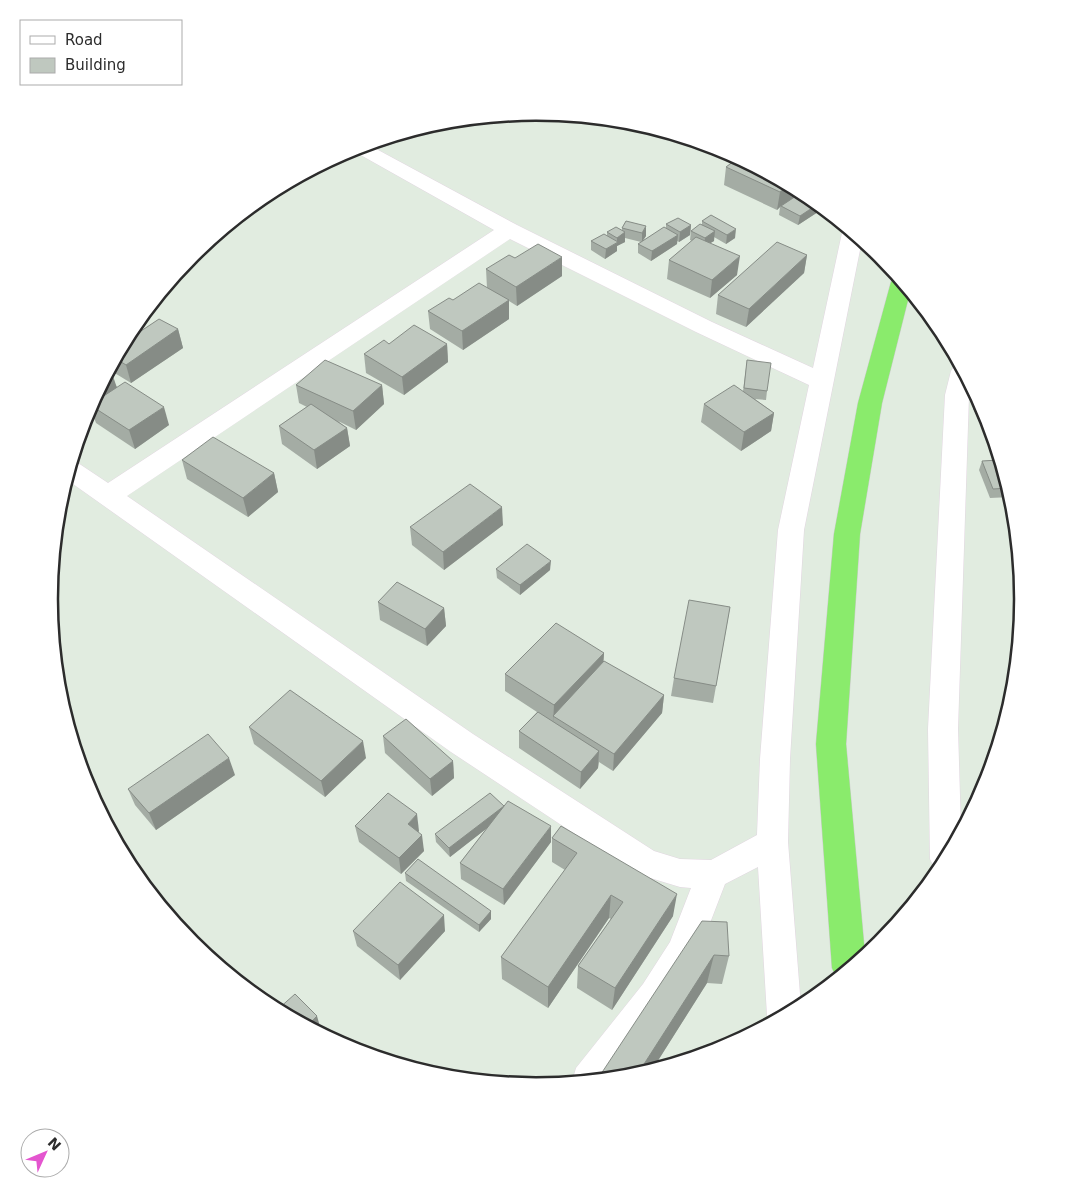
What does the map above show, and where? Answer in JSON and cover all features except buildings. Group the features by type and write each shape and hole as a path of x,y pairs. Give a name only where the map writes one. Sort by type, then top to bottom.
{"highway":[{"path":"848,960 831,744 847,534 870,403 900,290"}],"street":[{"path":"367,152 509,230 704,327 821,380"},
{"path":"108,496 509,230"},
{"path":"783,1007 772,842 775,760 791,530 851,240"},
{"path":"946,844 943,729 957,395 960,381"},
{"path":"75,473 462,742 644,863 680,873 713,874 772,842"},
{"path":"594,1073 655,996 683,951 713,874"}]}
